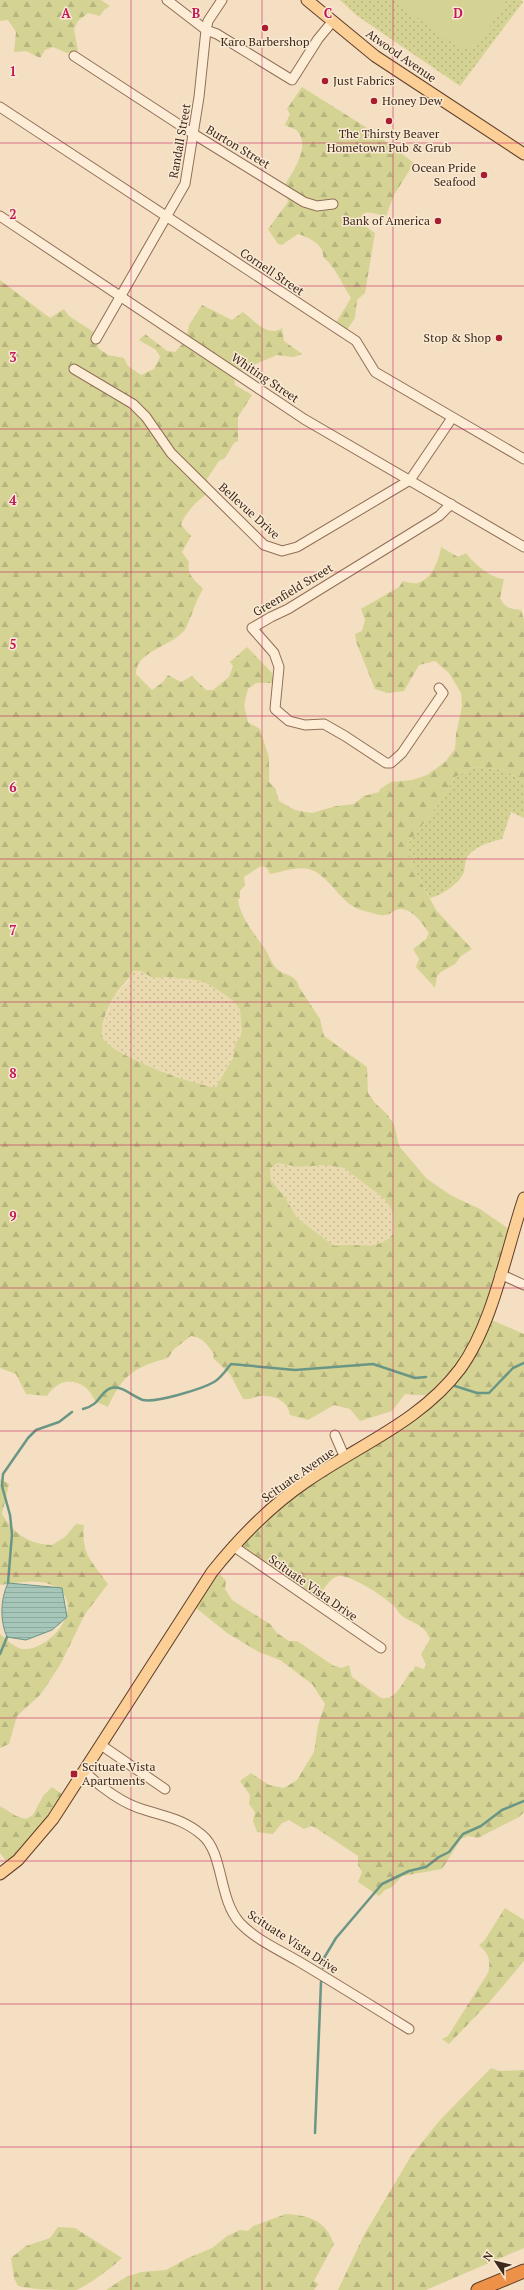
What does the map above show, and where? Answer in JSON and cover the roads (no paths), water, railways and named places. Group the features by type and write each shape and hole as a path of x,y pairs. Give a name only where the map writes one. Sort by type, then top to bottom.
{"highway":[{"path":"478,2290 524,2272"}],"main road":[{"name":"Atwood Avenue","path":"307,0 375,56 524,154"},
{"name":"Scituate Avenue","path":"0,1874 18,1860 53,1819 212,1572 253,1524 278,1502 308,1480 390,1431 415,1413 454,1377 479,1336 524,1198"}],"street":[{"path":"167,0 206,30 217,34 292,80 318,39 332,22"},
{"name":"Randall Street","path":"96,339 168,217 185,184 194,134 206,30 208,21 222,0"},
{"name":"Burton Street","path":"74,56 194,134 304,202 317,206 332,204"},
{"name":"Cornell Street","path":"0,107 356,341 375,372 524,459"},
{"name":"Whiting Street","path":"0,216 304,419 524,547"},
{"name":"Bellevue Drive","path":"74,369 133,404 146,417 171,453 210,494 264,545 275,550 287,551 296,547 410,480 452,418"},
{"name":"Greenfield Street","path":"439,688 443,694 402,753 391,763 386,763 346,736 324,724 305,725 289,721 275,709 279,667 274,653 252,628 271,616 288,609 389,547 443,513 450,504"},
{"path":"500,1274 523,1283"},
{"path":"335,1435 345,1458"},
{"name":"Scituate Vista Drive","path":"233,1546 381,1648"},
{"path":"101,1745 165,1789"},
{"name":"Scituate Vista Drive","path":"84,1771 126,1803 181,1820 202,1835 213,1852 225,1897 240,1924 276,1948 409,2029"}],"waterway":[{"path":"455,1386 477,1393 489,1393 513,1368 524,1363"},
{"path":"83,1409 94,1404 107,1390 111,1388 119,1388 143,1400 158,1399 190,1392 217,1380 231,1364 295,1370 373,1364 415,1378 426,1377"},
{"path":"8,1583 12,1534 10,1515 2,1486 3,1474 28,1438 36,1430 59,1422 72,1412"},
{"path":"0,1654 7,1637"},
{"path":"323,1968 324,1958 336,1938 382,1884 409,1871 426,1867 439,1857 449,1852 463,1834 481,1826 502,1810 524,1801"},
{"path":"315,2133 321,1982"}],"place":[{"name":"Karo Barbershop","path":"265,28"},
{"name":"Just Fabrics","path":"325,81"},
{"name":"Honey Dew","path":"374,101"},
{"name":"The Thirsty Beaver Hometown Pub & Grub","path":"389,121"},
{"name":"Ocean Pride Seafood","path":"484,175"},
{"name":"Bank of America","path":"438,221"},
{"name":"Stop & Shop","path":"499,338"},
{"name":"Scituate Vista Apartments","path":"74,1774"}]}
